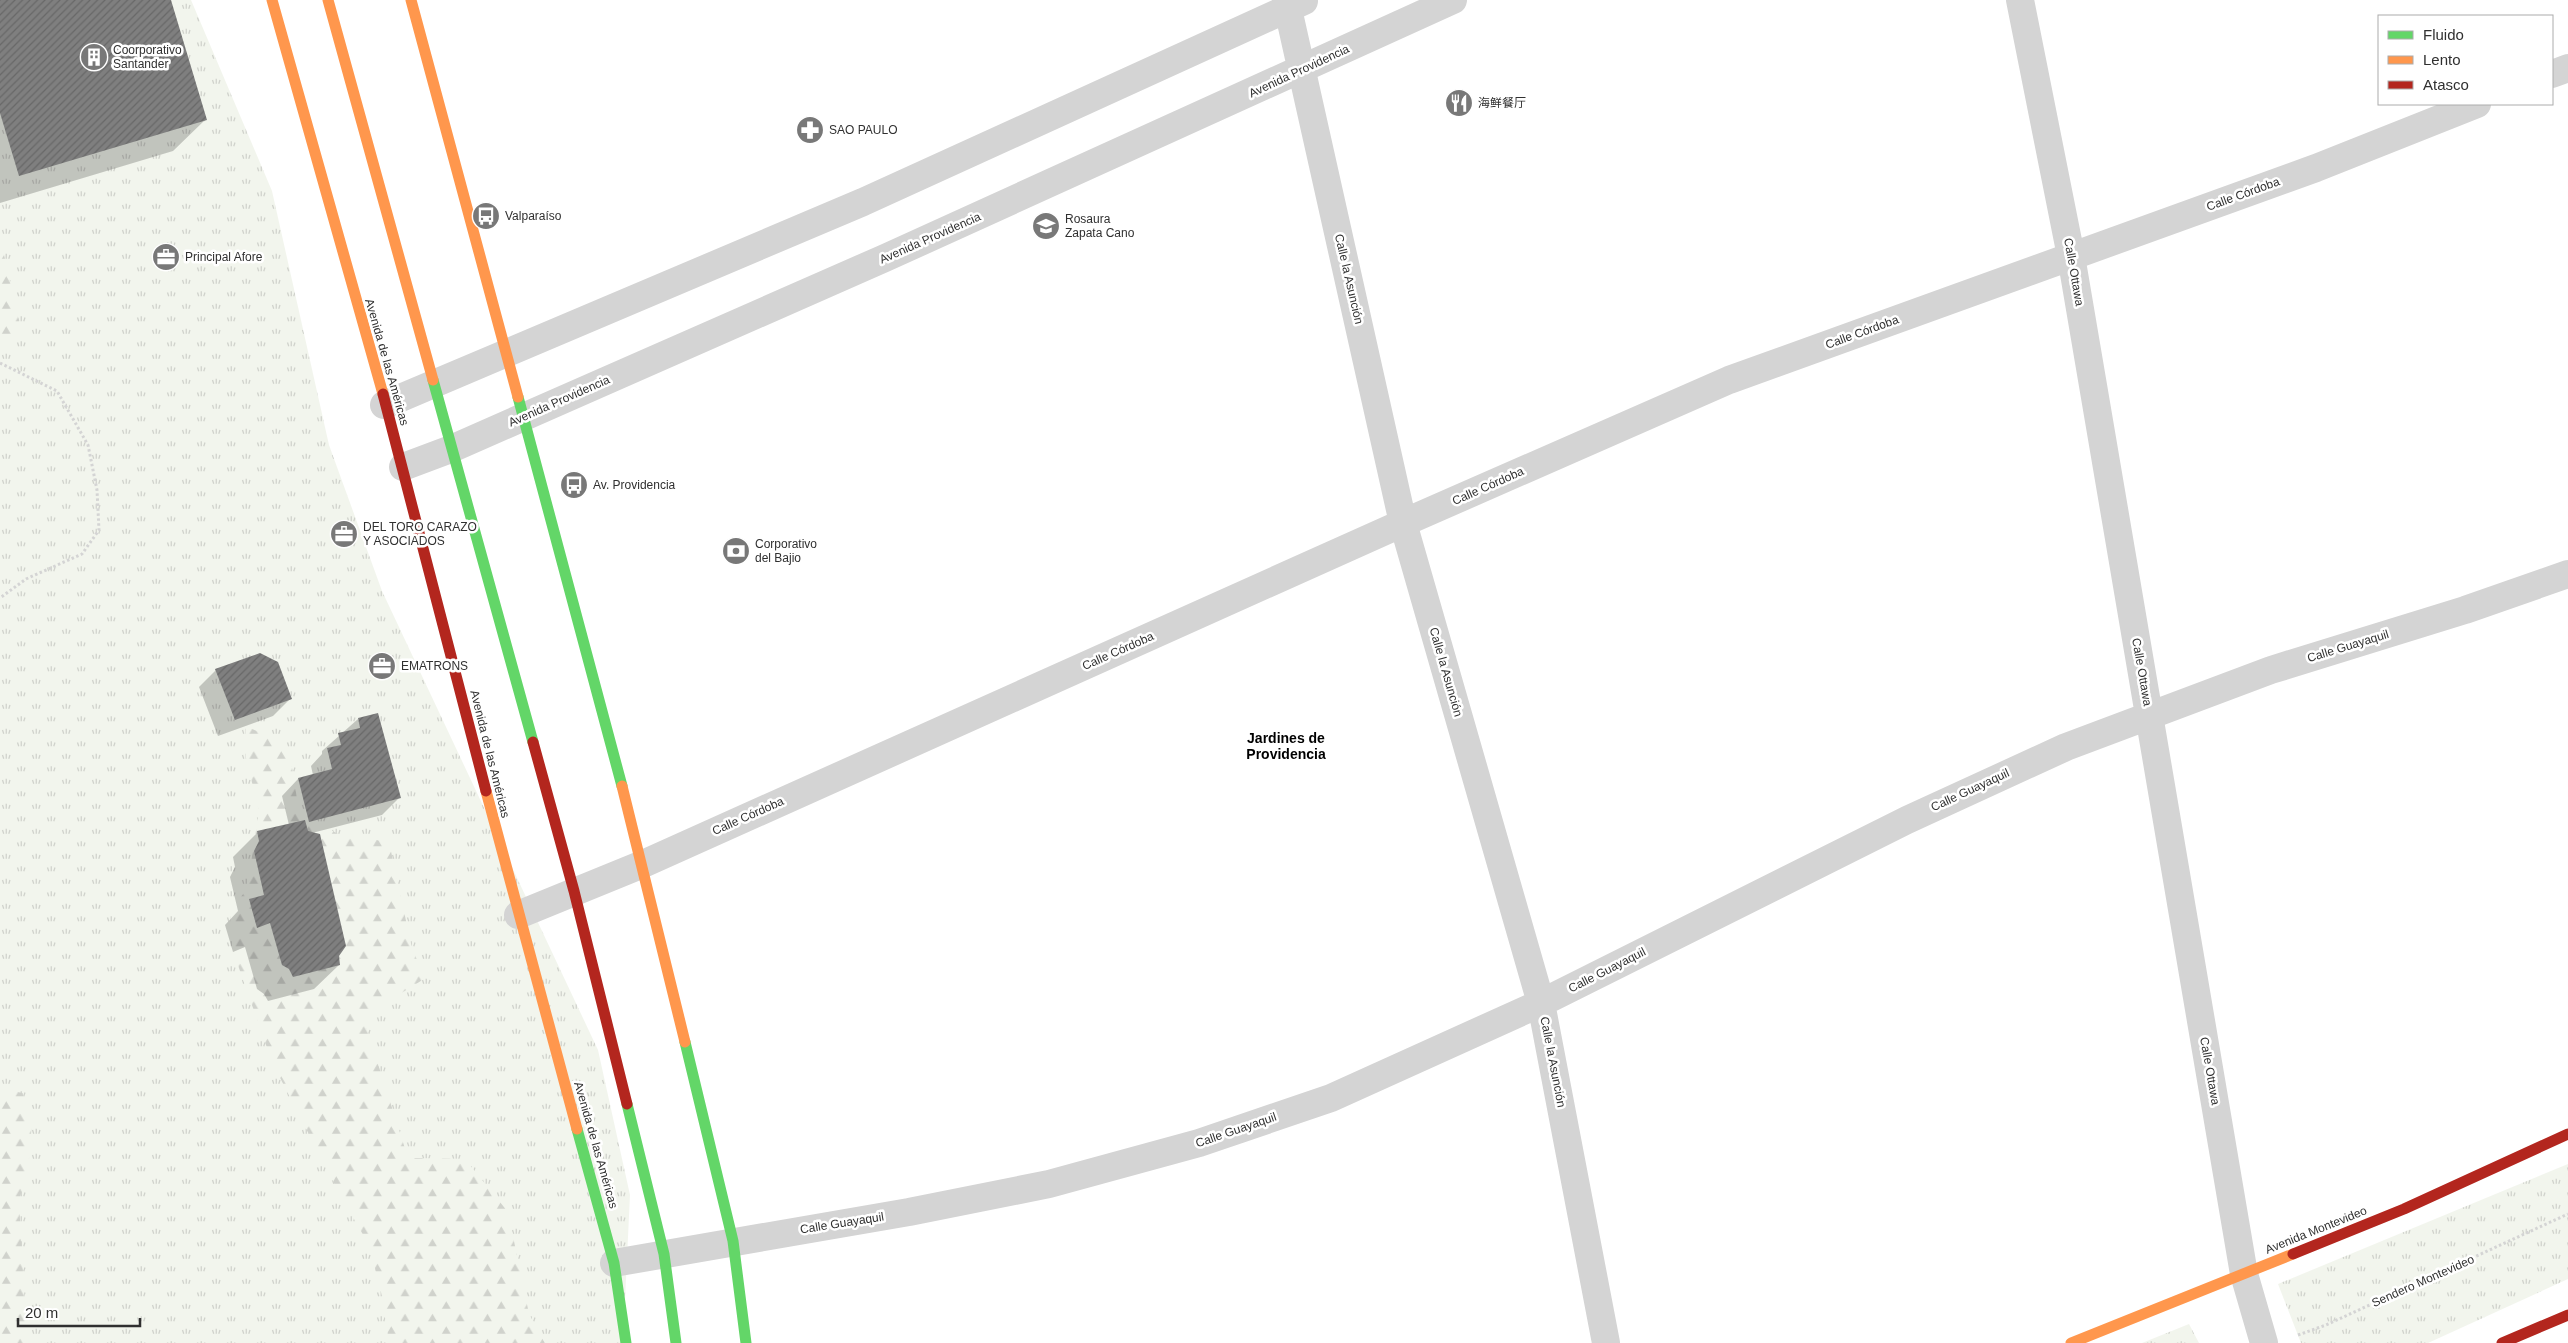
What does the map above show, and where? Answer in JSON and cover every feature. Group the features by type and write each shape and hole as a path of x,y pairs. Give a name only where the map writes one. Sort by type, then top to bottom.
{"main road":[{"name":"Avenida de las Américas","path":"272,0 384,405 403,467 518,915 614,1263 626,1343"},
{"path":"328,0 574,891 664,1254 676,1343"},
{"path":"411,0 643,864 732,1241 746,1343"},
{"name":"Avenida Montevideo","path":"2070,1343 2404,1209 2568,1134"},
{"path":"2502,1343 2568,1315"}],"street":[{"name":"Avenida Providencia","path":"403,467 451,449 523,417 1302,70 1453,0"},
{"name":"Calle Ottawa","path":"2020,0 2071,256 2244,1274 2264,1343"},
{"path":"384,405 863,202 1293,3"},
{"name":"Calle la Asunción","path":"1293,3 1302,70 1403,523 1541,1003 1606,1343"},
{"path":"2553,74 2568,68"},
{"name":"Calle Córdoba","path":"518,915 643,864 1403,523 1729,380 2316,168 2474,105"},
{"name":"Calle Guayaquil","path":"614,1263 732,1241 909,1212 1049,1184 1199,1143 1331,1098 1541,1003 1907,820 2066,746 2272,670 2465,610 2568,574"}],"path":[{"path":"0,363 57,391 88,445 97,490 99,530 82,554 26,579 0,598"},
{"name":"Sendero Montevideo","path":"2293,1337 2326,1325 2568,1214"}],"green space":[{"path":"0,0 191,0 272,191 329,445 382,591 598,1050 630,1195 623,1343 0,1343"},
{"path":"0,237 22,335 0,347"},
{"path":"246,726 267,736 272,744 289,748 299,812 338,834 389,842 411,944 424,979 363,1017 408,1158 465,1159 508,1212 529,1314 545,1343 389,1343 382,1296 369,1245 339,1193 272,1062 233,951 230,911 247,889 259,811 246,758"},
{"path":"5,1090 23,1093 32,1122 29,1159 19,1202 27,1343 0,1343 0,1096"},
{"path":"2568,1164 2568,1279 2428,1343 2301,1343 2278,1284"},
{"path":"2189,1324 2199,1343 2142,1343"}],"building":[{"name":"Coorporativo Santander","path":"0,0 171,0 207,120 19,176 0,113"},
{"path":"260,653 278,662 292,699 235,720 215,669"},
{"path":"378,713 401,798 309,822 298,778 332,769 327,748 341,745 338,733 360,728 358,718"},
{"path":"305,820 308,831 320,834 346,946 339,956 340,965 293,977 289,969 282,965 270,923 257,928 249,899 264,895 254,851 259,841 257,831"}],"traffic: fast":[{"path":"433,380 533,742"},
{"path":"518,397 622,786"},
{"path":"685,1042 733,1241 746,1343"},
{"path":"627,1104 664,1254 676,1343"},
{"path":"577,1129 614,1263 626,1343"}],"traffic: slow":[{"path":"272,0 383,394"},
{"path":"328,0 433,380"},
{"path":"411,0 518,397"},
{"path":"622,786 685,1042"},
{"path":"486,791 577,1129"},
{"path":"2071,1343 2293,1254"}],"traffic: jam":[{"path":"383,394 486,791"},
{"path":"533,742 574,891 627,1104"},
{"path":"2293,1254 2404,1209 2568,1134"},
{"path":"2502,1343 2568,1315"}],"place":[{"name":"Coorporativo Santander","path":"94,57"},
{"name":"海鲜餐厅","path":"1459,103"},
{"name":"SAO PAULO","path":"810,130"},
{"name":"Valparaíso","path":"486,216"},
{"name":"Rosaura Zapata Cano","path":"1046,226"},
{"name":"Principal Afore","path":"166,257"},
{"name":"Av. Providencia","path":"574,485"},
{"name":"DEL TORO CARAZO Y ASOCIADOS","path":"344,534"},
{"name":"Corporativo del Bajio","path":"736,551"},
{"name":"EMATRONS","path":"382,666"}],"district":[{"name":"Jardines de Providencia","path":"1286,746"}]}
